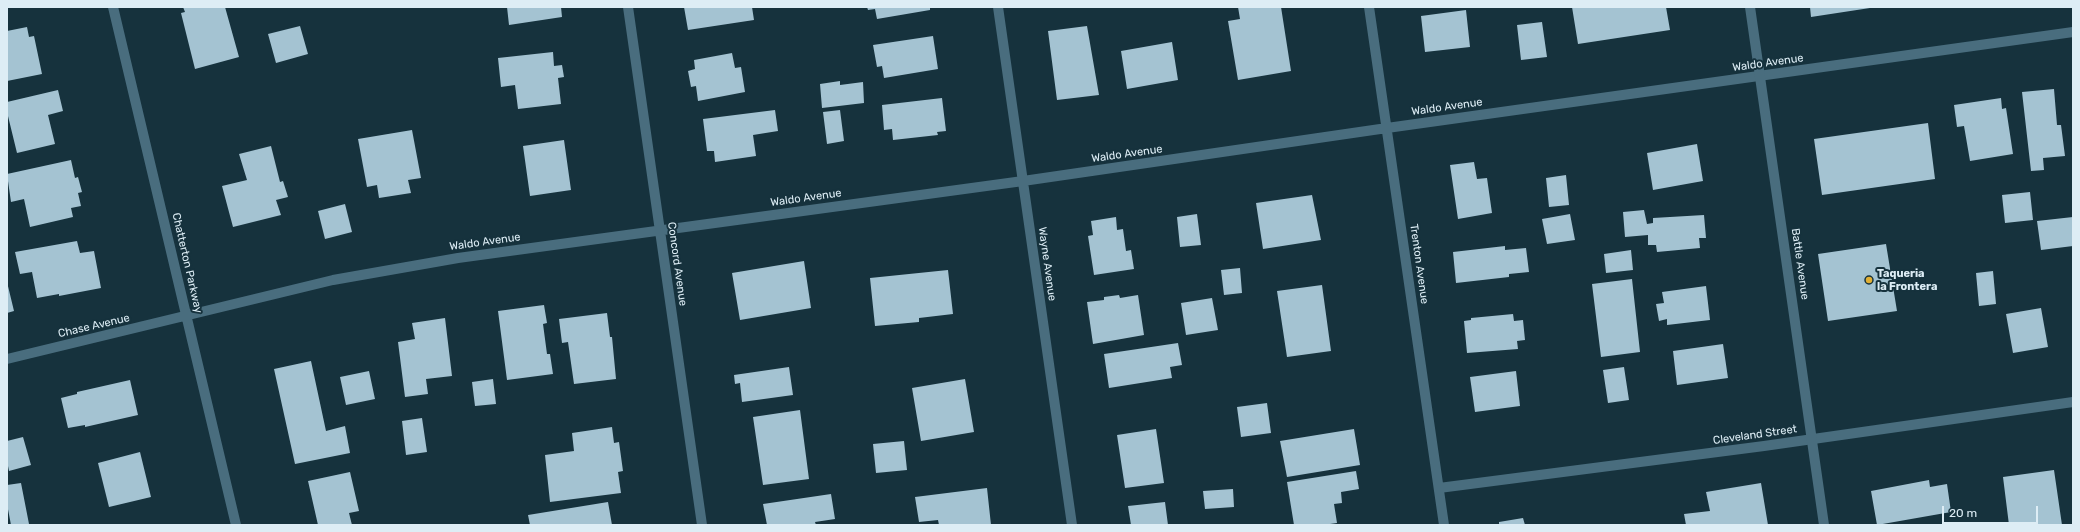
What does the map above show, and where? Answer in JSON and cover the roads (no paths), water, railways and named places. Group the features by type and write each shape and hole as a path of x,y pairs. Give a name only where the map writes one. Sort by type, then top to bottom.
{"street":[{"name":"Chatterton Parkway","path":"113,7 236,525"},
{"name":"Concord Avenue","path":"628,7 702,525"},
{"name":"Wayne Avenue","path":"998,7 1072,525"},
{"name":"Trenton Avenue","path":"1369,7 1444,525"},
{"name":"Battle Avenue","path":"1750,7 1813,439 1824,525"},
{"name":"Waldo Avenue","path":"187,316 333,280 394,268 1022,181 1387,128 2073,32"},
{"name":"Chase Avenue","path":"7,358 187,316"},
{"name":"Cleveland Street","path":"1439,488 1813,439 2073,402"}],"place":[{"name":"Taqueria la Frontera","path":"1869,280"}]}
